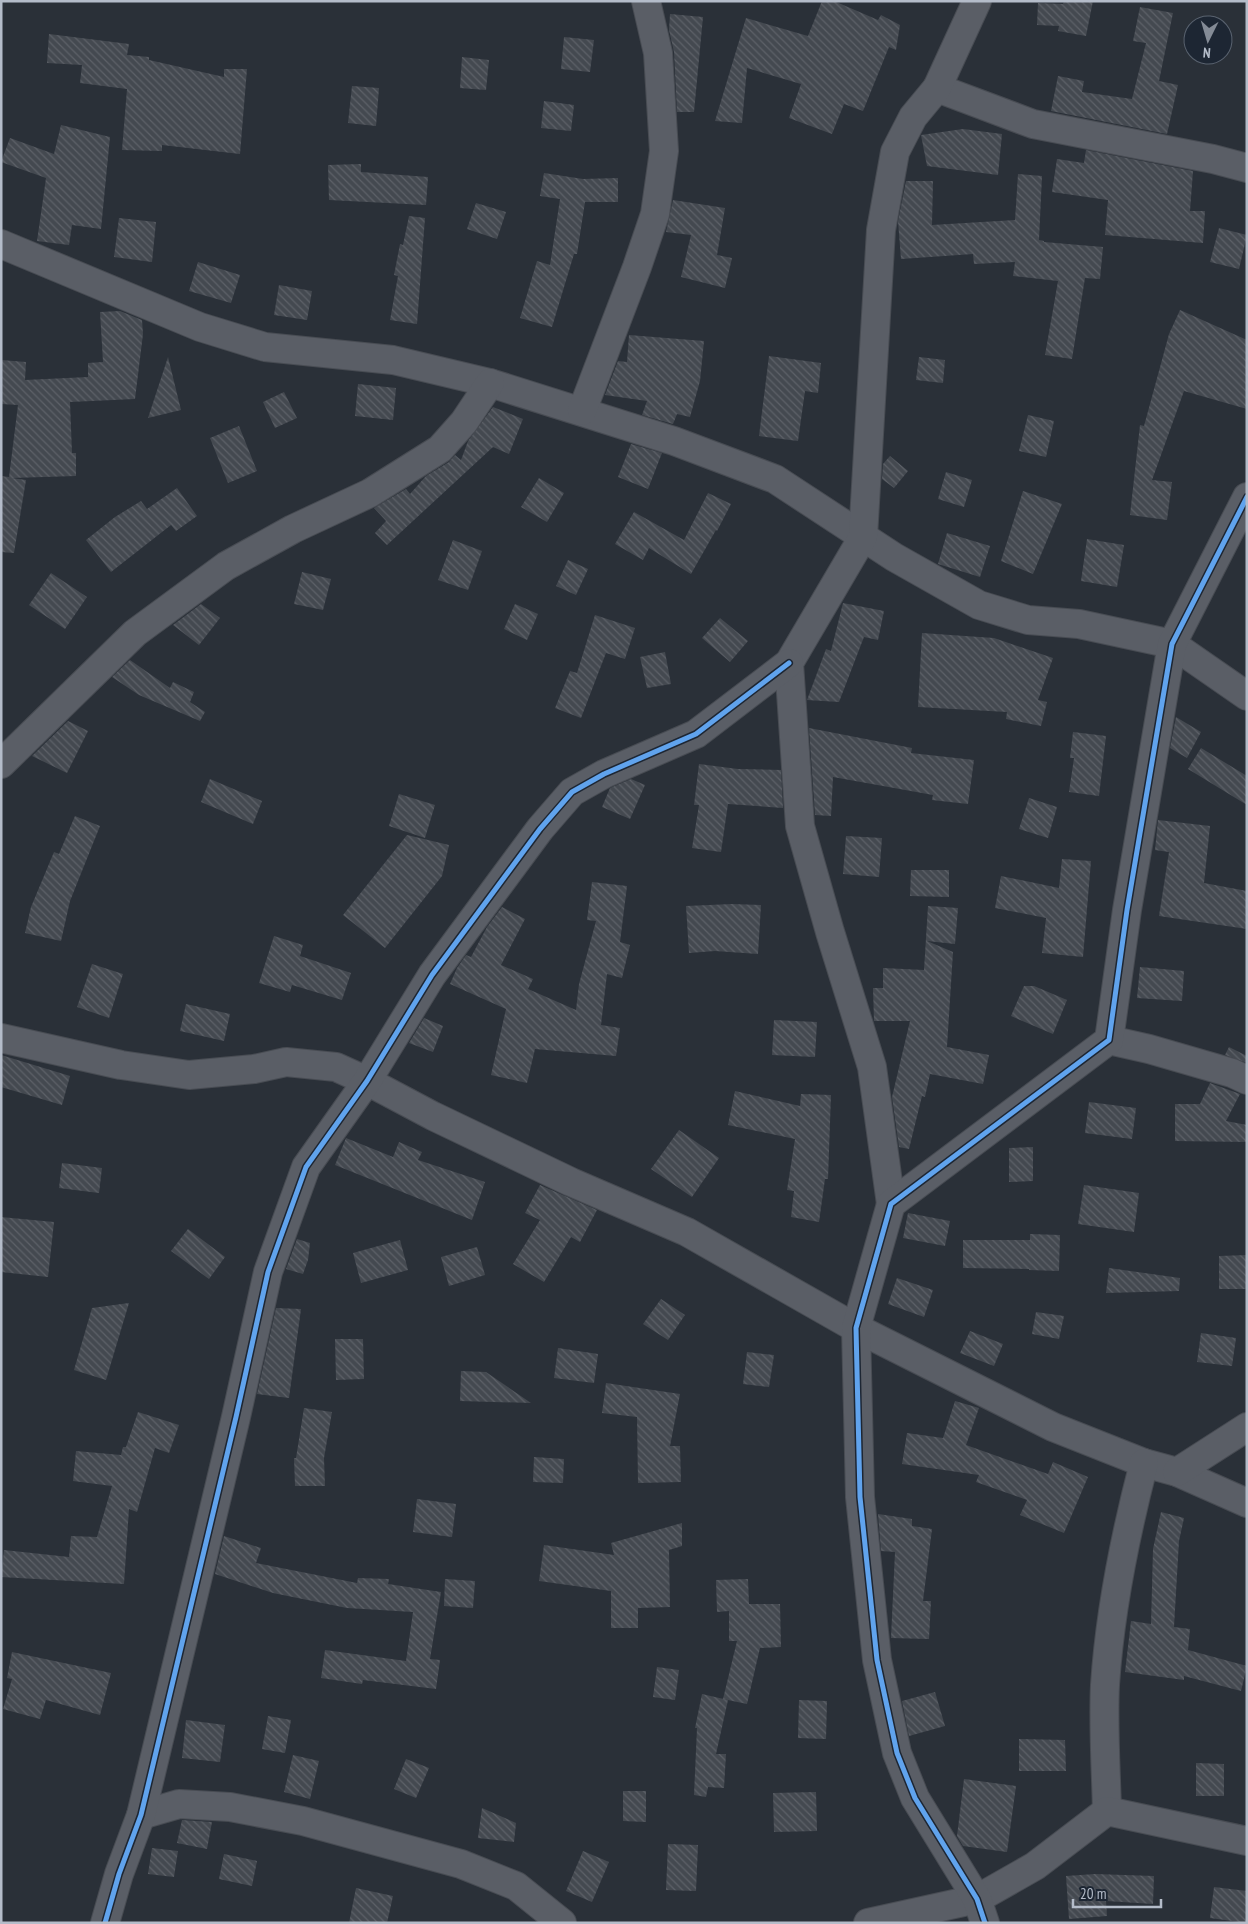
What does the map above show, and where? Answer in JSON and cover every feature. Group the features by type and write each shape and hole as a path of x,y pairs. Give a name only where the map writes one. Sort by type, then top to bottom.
{"street":[{"path":"582,411 637,267 655,214 664,152 658,53 646,1"},
{"path":"105,1923 119,1874 141,1814 236,1417 268,1272 306,1167 367,1081 432,975 540,829 572,792 604,774 696,734 789,663 863,537 881,230 895,152 914,117 937,88 977,1"},
{"path":"937,88 1033,124 1247,168"},
{"path":"1,244 200,327 265,348 393,360 490,383 674,441 775,479 894,557 978,605 1028,620 1079,624 1172,644 1247,696"},
{"path":"1,764 135,633 226,566 293,528 370,493 440,449 464,422 490,383"},
{"path":"891,1204 1109,1040 1128,910 1172,644 1247,497"},
{"path":"789,663 800,826 830,932 872,1067 891,1204 856,1328 860,1497 877,1660 897,1753 915,1798 981,1911"},
{"path":"1,1038 121,1066 189,1075 254,1069 286,1062 336,1067 571,1182 687,1232 856,1328 1053,1427 1144,1463 1177,1472 1247,1503"},
{"path":"1109,1040 1149,1049 1232,1073 1247,1080"},
{"path":"1177,1472 1247,1427"},
{"path":"1107,1811 1105,1686 1116,1587 1144,1463"},
{"path":"141,1814 179,1804 205,1805 230,1807 312,1823 461,1864 516,1886 562,1923"},
{"path":"868,1923 981,1911 1035,1866 1107,1811 1247,1841"}],"building":[{"path":"822,1 834,1 878,20 881,15 900,25 896,50 889,47 863,111 844,104 832,134 789,118 801,84 747,68 742,123 715,121 746,18 808,36"},
{"path":"1064,1 1093,1 1086,36 1058,31 1059,26 1037,25 1038,3 1063,4"},
{"path":"1140,7 1173,13 1159,81 1178,85 1167,134 1051,111 1058,76 1084,81 1082,92 1132,99 1146,43 1133,41"},
{"path":"670,14 703,17 694,112 677,112 674,52 669,30"},
{"path":"49,34 129,44 127,55 149,57 149,60 224,77 224,69 247,69 240,154 162,145 162,151 122,150 127,89 80,83 82,65 47,63"},
{"path":"564,37 594,40 590,72 561,69"},
{"path":"462,57 489,60 486,90 460,88"},
{"path":"352,86 379,88 376,126 348,123"},
{"path":"544,101 574,105 571,131 541,128"},
{"path":"61,125 110,137 101,229 72,225 69,245 37,241 46,178 1,162 10,138 54,154"},
{"path":"963,129 1002,134 998,175 927,166 921,135"},
{"path":"1086,150 1193,171 1190,211 1205,211 1203,243 1105,235 1108,200 1052,192 1057,159 1084,163"},
{"path":"361,164 361,172 428,177 426,205 329,200 328,165"},
{"path":"544,173 583,179 618,178 618,202 585,202 577,254 574,254 552,327 520,318 537,261 550,265 560,199 540,196"},
{"path":"1018,174 1042,176 1039,240 1103,247 1100,279 1085,278 1072,359 1045,355 1058,281 1013,276 1015,262 974,264 973,254 901,259 898,221 906,181 933,181 932,225 1015,220"},
{"path":"673,200 725,208 717,255 732,258 725,288 681,277 691,235 666,232"},
{"path":"476,203 506,212 497,239 467,229"},
{"path":"409,216 425,218 417,324 390,320 398,276 394,275 400,244 403,245"},
{"path":"119,218 156,222 152,262 114,257"},
{"path":"1219,228 1247,235 1239,269 1210,262"},
{"path":"198,262 240,275 231,303 189,291"},
{"path":"279,285 312,291 307,320 274,315"},
{"path":"1180,310 1247,340 1247,409 1184,391 1152,480 1172,482 1167,520 1130,515 1140,425 1144,426 1169,334"},
{"path":"120,311 142,320 143,334 135,399 70,402 72,453 76,453 76,476 12,478 26,480 14,553 1,552 1,476 9,477 18,405 1,404 1,360 26,362 25,380 88,377 88,363 103,362 100,312"},
{"path":"629,335 704,341 700,381 690,417 677,414 673,424 642,415 647,401 605,395 618,361 627,362"},
{"path":"769,356 821,363 818,393 805,391 798,441 759,436"},
{"path":"168,357 181,410 148,418"},
{"path":"919,357 945,360 943,383 916,380"},
{"path":"358,384 396,388 393,420 355,416"},
{"path":"284,392 297,418 275,428 263,402"},
{"path":"493,407 523,419 509,454 493,447 387,545 375,533 386,521 374,508 406,489 410,494 426,476 449,462 455,455 461,460 468,441"},
{"path":"1028,415 1054,421 1046,457 1019,451"},
{"path":"239,426 257,471 228,483 210,438"},
{"path":"631,444 662,453 648,489 618,477"},
{"path":"890,456 908,471 894,488 882,479 883,464"},
{"path":"946,472 972,480 964,507 938,499"},
{"path":"539,478 564,493 547,522 521,507"},
{"path":"177,488 197,516 176,531 171,525 111,572 86,540 115,517 141,501 147,509"},
{"path":"1023,491 1062,504 1033,574 1001,561"},
{"path":"708,493 731,504 691,574 649,548 643,560 615,544 634,512 684,540"},
{"path":"947,533 990,546 980,577 938,564"},
{"path":"1087,539 1124,545 1117,587 1081,581"},
{"path":"453,540 482,551 468,590 438,580"},
{"path":"568,560 588,569 576,595 556,586"},
{"path":"302,572 331,579 323,610 294,604"},
{"path":"51,573 87,597 65,629 29,605"},
{"path":"843,603 884,611 878,640 864,637 839,702 807,700 826,649 831,651"},
{"path":"201,604 220,618 199,645 173,625"},
{"path":"515,604 538,614 527,640 504,629"},
{"path":"595,615 635,628 625,659 606,653 581,718 555,708 570,671 577,673"},
{"path":"720,618 748,641 730,662 702,638"},
{"path":"922,633 994,638 1053,658 1038,700 1047,702 1041,726 1006,719 1007,712 918,707"},
{"path":"665,652 671,684 647,688 640,657"},
{"path":"130,660 170,688 173,682 194,692 190,702 205,712 200,721 139,695 112,677"},
{"path":"1176,717 1201,732 1187,758 1170,748"},
{"path":"68,721 88,731 67,773 32,756"},
{"path":"809,728 912,748 911,753 974,760 968,804 932,800 933,795 833,777 831,816 815,815"},
{"path":"1073,732 1106,736 1099,796 1069,792 1074,758 1070,758"},
{"path":"1201,748 1247,776 1247,805 1188,769"},
{"path":"699,764 738,769 781,770 783,808 728,804 721,852 692,848 699,805 694,805"},
{"path":"210,779 262,801 253,824 201,802"},
{"path":"631,779 645,785 630,819 602,807 610,788"},
{"path":"399,794 435,805 425,838 389,826"},
{"path":"1029,798 1057,807 1048,838 1019,829"},
{"path":"75,816 100,826 70,901 61,941 25,933 31,907 54,852 59,854"},
{"path":"1158,820 1210,826 1204,883 1247,891 1247,929 1159,916 1169,852 1155,850"},
{"path":"407,835 449,845 442,876 385,948 343,915"},
{"path":"846,836 882,838 879,877 843,874"},
{"path":"1062,859 1091,861 1083,957 1042,953 1046,918 995,908 1001,876 1059,888"},
{"path":"911,870 949,870 949,897 910,896"},
{"path":"592,882 627,886 620,942 630,945 622,978 607,974 601,1025 620,1028 616,1056 535,1049 527,1083 491,1075 506,1009 450,984 457,968 466,955 471,957 487,927 502,907 525,919 501,965 533,979 528,989 576,1010 579,984 596,921 587,920"},
{"path":"761,905 758,954 715,951 689,953 686,906"},
{"path":"928,906 958,908 955,944 927,941 953,952 947,1047 989,1055 983,1084 930,1074 925,1097 922,1096 909,1149 899,1147 892,1097 910,1021 874,1021 873,988 883,988 883,968 924,970"},
{"path":"274,936 303,945 300,956 351,973 342,1000 292,985 290,992 259,983"},
{"path":"92,964 123,974 109,1018 77,1007"},
{"path":"1140,967 1184,971 1182,1001 1137,998"},
{"path":"1024,986 1034,986 1067,1000 1053,1034 1011,1016"},
{"path":"186,1004 230,1014 224,1041 180,1031"},
{"path":"424,1018 443,1026 433,1052 409,1043"},
{"path":"774,1020 817,1022 815,1057 772,1055"},
{"path":"1229,1047 1247,1056 1247,1063 1225,1055"},
{"path":"1,1055 70,1076 62,1105 1,1087"},
{"path":"1210,1083 1240,1094 1226,1121 1247,1125 1247,1142 1175,1141 1175,1104 1200,1104"},
{"path":"735,1091 800,1106 801,1094 831,1095 828,1179 825,1179 819,1222 791,1217 794,1191 787,1190 795,1139 728,1125"},
{"path":"1089,1102 1136,1108 1132,1139 1085,1133"},
{"path":"679,1130 719,1158 692,1197 651,1169"},
{"path":"346,1138 393,1157 399,1142 422,1152 418,1160 485,1182 472,1220 335,1165"},
{"path":"1033,1147 1033,1181 1009,1182 1009,1148"},
{"path":"62,1163 102,1168 99,1193 59,1188"},
{"path":"540,1185 597,1210 580,1242 571,1237 544,1282 513,1264 540,1220 525,1213"},
{"path":"1084,1185 1139,1193 1134,1232 1078,1224"},
{"path":"908,1213 950,1221 945,1246 903,1238"},
{"path":"1,1217 54,1222 48,1277 1,1272"},
{"path":"188,1229 225,1257 209,1279 171,1251"},
{"path":"1030,1234 1060,1235 1059,1271 963,1268 963,1240 1030,1240"},
{"path":"297,1239 310,1243 308,1260 303,1274 286,1269"},
{"path":"400,1240 408,1270 361,1283 353,1253"},
{"path":"477,1247 485,1275 449,1286 441,1257"},
{"path":"1247,1255 1247,1289 1219,1289 1219,1256"},
{"path":"1109,1268 1180,1278 1179,1291 1106,1293"},
{"path":"897,1278 933,1290 924,1317 888,1304"},
{"path":"661,1299 685,1315 668,1340 643,1324"},
{"path":"129,1303 106,1380 74,1370 92,1308"},
{"path":"276,1308 301,1309 289,1398 257,1394"},
{"path":"1036,1312 1064,1316 1059,1339 1032,1334"},
{"path":"970,1331 1003,1344 994,1366 960,1353"},
{"path":"1201,1333 1236,1338 1232,1366 1197,1362"},
{"path":"335,1339 363,1339 364,1379 336,1380"},
{"path":"558,1348 598,1354 594,1383 554,1378"},
{"path":"747,1352 774,1355 769,1387 743,1384"},
{"path":"461,1371 486,1372 531,1403 460,1401"},
{"path":"606,1383 680,1394 670,1446 680,1446 681,1482 638,1483 637,1417 602,1413"},
{"path":"955,1401 979,1408 966,1445 1048,1474 1053,1462 1088,1477 1064,1533 1020,1515 1027,1500 976,1482 979,1475 902,1464 907,1433 943,1438"},
{"path":"304,1408 332,1412 324,1458 325,1486 295,1486 294,1458 296,1458"},
{"path":"138,1412 179,1425 169,1453 155,1448 137,1512 129,1509 124,1584 1,1577 4,1550 69,1557 71,1536 97,1537 112,1486 73,1481 76,1451 121,1455 123,1447 126,1447"},
{"path":"534,1457 564,1459 563,1483 533,1482"},
{"path":"417,1499 456,1504 452,1537 413,1532"},
{"path":"1161,1512 1184,1518 1179,1541 1174,1627 1190,1629 1188,1650 1247,1666 1241,1691 1184,1676 1184,1680 1125,1672 1131,1621 1151,1624 1153,1549"},
{"path":"878,1514 912,1519 912,1526 932,1529 923,1601 931,1601 929,1639 891,1638 895,1552 881,1551"},
{"path":"682,1523 682,1546 669,1550 670,1607 638,1608 638,1628 611,1628 611,1591 539,1581 544,1545 614,1555 611,1543"},
{"path":"224,1536 261,1548 256,1563 357,1583 358,1578 389,1579 388,1584 441,1592 430,1659 440,1660 436,1689 363,1680 362,1684 321,1678 325,1650 406,1661 413,1612 347,1608 273,1593 215,1574"},
{"path":"445,1579 475,1581 473,1608 444,1606"},
{"path":"748,1579 749,1604 780,1604 781,1647 760,1648 747,1704 723,1699 737,1641 729,1641 729,1611 717,1612 716,1580"},
{"path":"12,1652 111,1673 100,1715 46,1700 40,1719 3,1709 12,1679 7,1678"},
{"path":"657,1667 679,1670 675,1700 653,1697"},
{"path":"935,1692 945,1726 909,1736 902,1701"},
{"path":"702,1694 728,1700 716,1754 726,1754 724,1788 708,1787 706,1797 694,1795 697,1728 695,1728"},
{"path":"799,1700 827,1701 826,1739 798,1738"},
{"path":"268,1716 291,1720 285,1753 262,1749"},
{"path":"186,1720 225,1725 220,1762 182,1758"},
{"path":"1019,1739 1065,1740 1066,1771 1019,1771"},
{"path":"293,1755 319,1761 310,1799 284,1792"},
{"path":"406,1759 429,1768 416,1798 394,1789"},
{"path":"1196,1763 1224,1764 1224,1796 1196,1796"},
{"path":"964,1779 1016,1786 1007,1852 963,1846 957,1836"},
{"path":"623,1791 646,1791 646,1822 623,1821"},
{"path":"816,1792 817,1831 774,1832 773,1793"},
{"path":"482,1808 516,1823 514,1842 478,1838"},
{"path":"182,1820 212,1822 207,1849 177,1843"},
{"path":"668,1844 698,1845 696,1891 666,1890"},
{"path":"152,1848 178,1851 174,1877 148,1874"},
{"path":"583,1851 609,1862 592,1902 566,1891"},
{"path":"224,1854 257,1861 252,1886 219,1879"},
{"path":"1095,1874 1154,1876 1153,1904 1106,1901 1107,1916 1069,1919 1066,1876"},
{"path":"1214,1887 1247,1891 1247,1923 1210,1918"},
{"path":"356,1888 393,1896 387,1923 349,1923"}],"cycle path":[{"path":"985,1923 977,1899 915,1798 897,1753 877,1660 860,1497 856,1328 891,1204 1109,1040 1127,910 1172,644 1247,497"},
{"path":"105,1923 119,1874 141,1815 236,1417 268,1272 306,1167 367,1081 432,975 540,829 572,792 604,774 696,734 789,663"}]}
